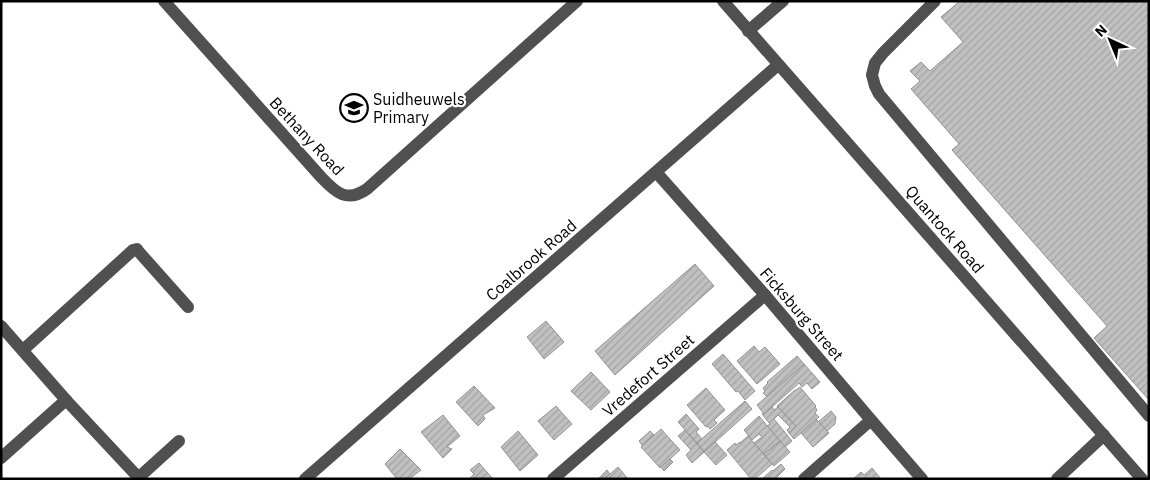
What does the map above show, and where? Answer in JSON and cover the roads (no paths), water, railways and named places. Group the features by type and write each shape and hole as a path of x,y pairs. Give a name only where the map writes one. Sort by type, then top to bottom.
{"street":[{"name":"Bethany Road","path":"164,1 321,177 334,190 351,196 359,195 367,189 577,1"},
{"name":"Quantock Road","path":"723,1 1142,479"},
{"path":"748,30 782,1"},
{"path":"935,1 875,63 872,75 874,86 1149,416"},
{"name":"Coalbrook Road","path":"305,479 778,65"},
{"name":"Ficksburg Street","path":"656,172 765,295 922,479"},
{"path":"23,350 133,250 137,249 188,307"},
{"name":"Vredefort Street","path":"553,479 765,295"},
{"path":"1,326 138,478 179,441"},
{"path":"1,458 66,400"},
{"path":"804,479 871,420"},
{"path":"1057,479 1104,436"}],"place":[{"name":"Suidheuwels Primary","path":"354,108"}]}
